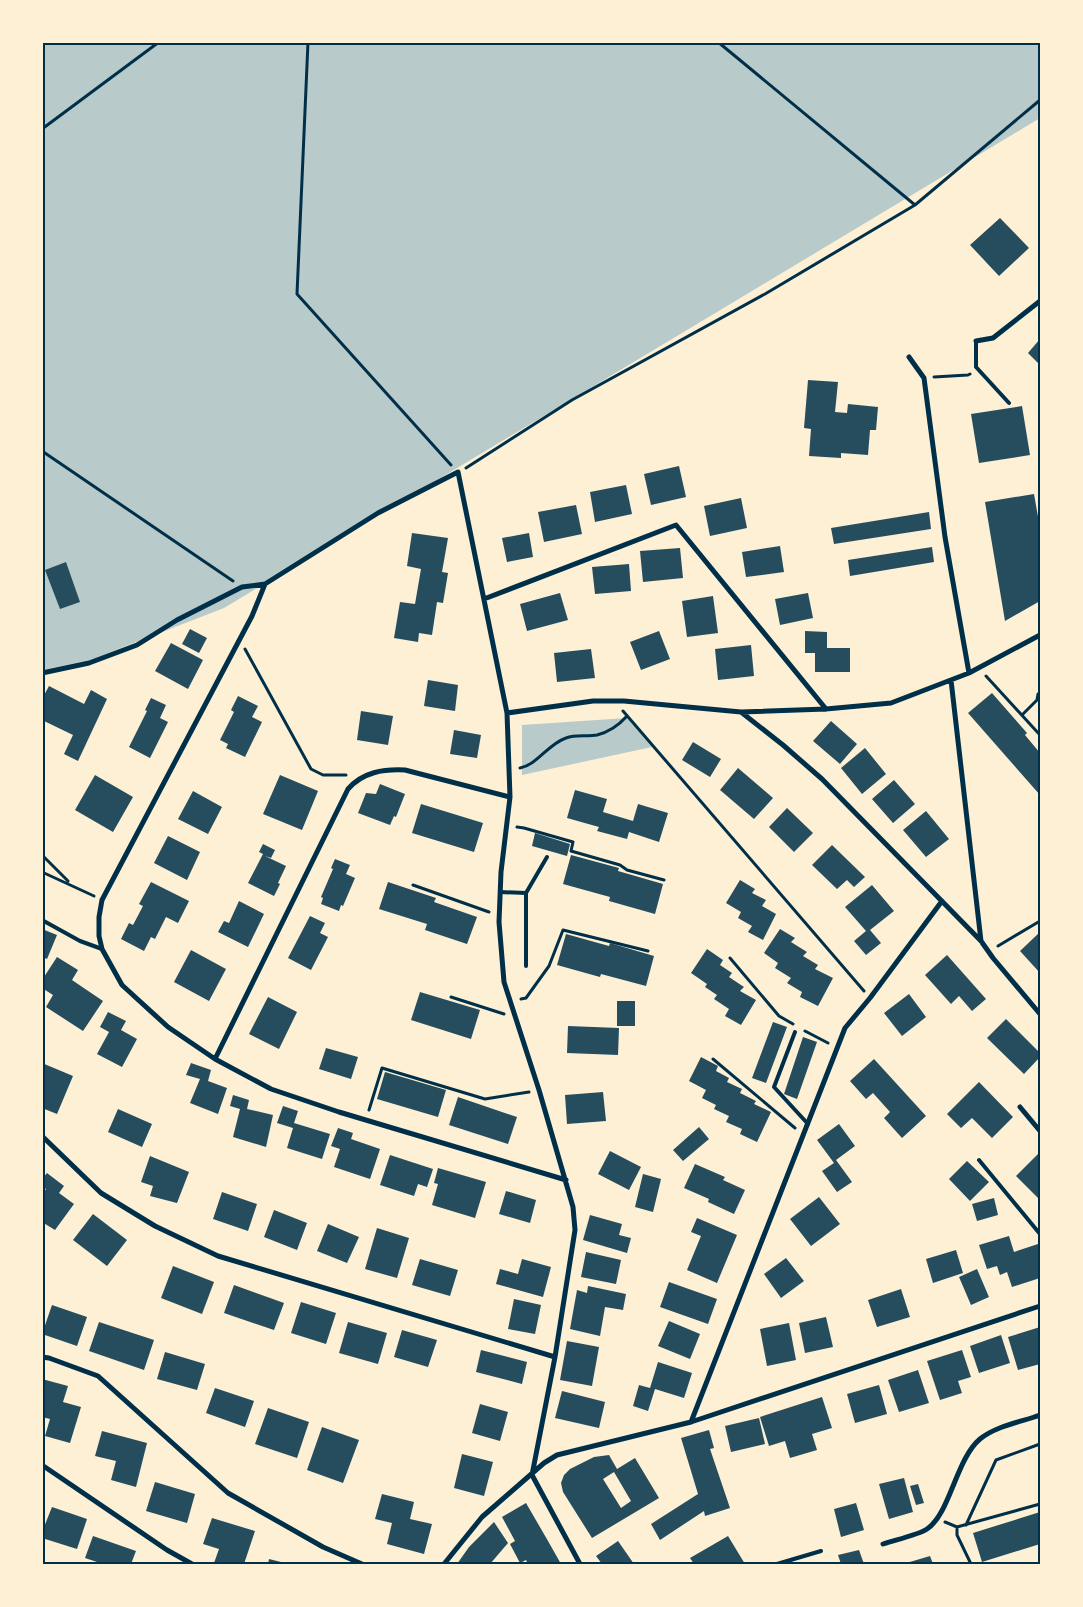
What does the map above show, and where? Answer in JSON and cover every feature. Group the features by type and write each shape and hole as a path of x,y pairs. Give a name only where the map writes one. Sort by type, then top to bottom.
{"street":[{"path":"976,341 993,338 1040,301"},
{"path":"909,357 924,378 945,537 969,673"},
{"path":"42,673 89,663 137,645 177,620 242,587 265,584 378,513 458,472 507,713 510,797 499,916 504,982 566,1180 573,1207 575,1230 555,1357 532,1475 580,1564"},
{"path":"484,599 676,525 826,709"},
{"path":"265,584 240,639 102,900 99,917 99,936 104,955 122,985 168,1027 215,1059 271,1089 366,1121 566,1180"},
{"path":"507,713 593,701 624,701 741,712 826,709 891,703 969,673 1040,636"},
{"path":"951,680 981,941"},
{"path":"741,712 822,779 981,941 1040,1014"},
{"path":"215,1059 348,789 355,781 373,772 388,769 405,770 510,797"},
{"path":"691,1422 845,1028 870,998 942,902"},
{"path":"1020,1107 1040,1131"},
{"path":"42,1136 101,1192 155,1226 218,1256 555,1357"},
{"path":"444,1564 482,1517 544,1463 557,1456 691,1422 1040,1306"},
{"path":"42,1358 49,1358 98,1376 228,1494 323,1547 362,1564"},
{"path":"883,1544 927,1529 938,1519 970,1449 980,1438 997,1429 1040,1415"},
{"path":"42,1466 167,1550 192,1564"}],"lane":[{"path":"976,341 976,367 1009,403"},
{"path":"526,966 526,893 547,857"},
{"path":"500,892 526,893"},
{"path":"42,920 80,942 102,949"},
{"path":"795,1032 774,1087 808,1124"},
{"path":"980,1160 1040,1234"},
{"path":"777,1564 821,1551"}],"path":[{"path":"42,129 160,42"},
{"path":"308,42 297,294 458,472 572,400 766,294 915,205 1040,100"},
{"path":"718,42 915,205"},
{"path":"924,378 968,375 976,367"},
{"path":"42,451 242,587"},
{"path":"240,639 311,769 323,775 347,776 355,781"},
{"path":"978,668 1040,735"},
{"path":"1022,715 1037,700 1038,694"},
{"path":"624,701 623,712 870,998"},
{"path":"509,770 526,767 553,745 566,738 598,735 615,728 628,716"},
{"path":"506,827 524,828 573,842 571,851 664,880"},
{"path":"42,855 70,884"},
{"path":"42,872 102,900"},
{"path":"413,886 499,916"},
{"path":"988,951 1040,921"},
{"path":"510,1002 526,998 549,966 563,930 648,951"},
{"path":"730,958 779,1016 828,1044 838,1047"},
{"path":"451,997 504,1014 515,1015"},
{"path":"713,1059 798,1130 804,1132"},
{"path":"366,1121 382,1068 485,1099 539,1090"},
{"path":"966,1525 996,1460 1040,1444"},
{"path":"938,1519 957,1527 1040,1504"},
{"path":"957,1527 957,1534 971,1564"}],"shaded area":[{"path":"42,43 1040,43 1040,118 224,608 90,660 43,670"},
{"path":"627,718 652,747 522,775 522,725"}],"building":[{"path":"1000,218 1029,248 999,276 970,245"},
{"path":"1040,339 1040,365 1028,353"},
{"path":"808,380 838,382 835,412 847,413 848,404 878,407 876,430 870,430 868,455 841,453 841,458 809,456 811,429 804,428"},
{"path":"1022,406 1030,455 979,463 971,414"},
{"path":"679,466 686,497 651,505 644,474"},
{"path":"626,485 632,514 595,522 590,492"},
{"path":"1034,494 1040,528 1040,601 1005,621 985,502"},
{"path":"741,498 747,528 710,536 704,506"},
{"path":"576,505 582,534 544,542 538,512"},
{"path":"929,512 931,529 834,544 831,528"},
{"path":"412,533 448,538 442,572 448,573 443,603 437,602 432,635 419,633 418,642 394,638 400,602 415,604 421,569 407,566"},
{"path":"529,533 533,557 507,562 502,538"},
{"path":"780,546 784,572 746,577 742,552"},
{"path":"932,547 934,562 850,576 848,560"},
{"path":"680,548 683,578 643,582 640,551"},
{"path":"66,562 80,602 60,609 45,570"},
{"path":"629,564 631,591 595,594 592,567"},
{"path":"560,593 568,620 527,631 520,604"},
{"path":"808,593 813,618 780,625 775,599"},
{"path":"713,596 718,633 687,637 682,601"},
{"path":"190,629 207,638 199,653 182,644"},
{"path":"659,631 670,659 641,670 630,642"},
{"path":"805,631 827,632 827,648 850,648 850,672 815,672 815,653 805,653"},
{"path":"171,643 203,660 188,689 155,671"},
{"path":"751,645 754,676 718,680 715,649"},
{"path":"591,649 595,678 557,682 554,653"},
{"path":"428,680 458,685 455,711 424,706"},
{"path":"49,686 84,704 91,690 107,699 78,761 64,754 73,735 42,720 42,699"},
{"path":"992,693 1027,733 1025,735 1040,753 1040,795 968,713"},
{"path":"238,696 258,706 252,717 262,722 245,757 226,748 228,744 220,740 234,712 231,710"},
{"path":"151,698 166,705 160,718 168,722 150,758 129,747 147,711 145,710"},
{"path":"361,711 393,716 388,745 357,740"},
{"path":"831,721 857,744 840,764 813,741"},
{"path":"454,730 481,735 477,758 450,754"},
{"path":"693,742 721,759 710,777 682,760"},
{"path":"865,748 886,774 862,794 841,768"},
{"path":"738,768 773,798 754,819 720,790"},
{"path":"95,775 133,797 113,832 75,810"},
{"path":"280,775 318,791 302,830 263,814"},
{"path":"894,780 915,804 893,823 872,799"},
{"path":"380,784 405,794 396,817 394,816 390,825 358,813 366,793 376,794"},
{"path":"575,790 607,799 603,812 633,821 638,804 668,813 659,842 629,832 627,839 597,831 599,827 567,818"},
{"path":"193,791 222,807 208,834 178,819"},
{"path":"421,804 483,823 474,852 412,833"},
{"path":"787,808 813,833 794,852 769,827"},
{"path":"926,811 949,839 926,857 903,830"},
{"path":"535,833 570,844 567,856 532,846"},
{"path":"168,836 200,852 187,880 154,863"},
{"path":"263,844 275,850 271,858 265,856 286,866 274,896 248,883 263,854 259,852"},
{"path":"832,845 865,877 854,887 847,880 837,889 812,865"},
{"path":"571,855 619,868 618,871 663,884 655,914 609,901 610,897 563,884"},
{"path":"335,859 350,865 346,874 355,878 339,911 321,904 323,898 321,897 333,869 331,868"},
{"path":"740,880 755,889 752,893 766,900 762,906 776,914 763,940 748,932 752,926 738,918 741,912 726,903"},
{"path":"151,882 189,901 178,923 166,917 155,939 151,937 144,951 121,939 129,923 133,925 143,906 139,904"},
{"path":"388,882 436,898 434,902 477,917 467,944 425,930 427,924 379,909"},
{"path":"872,885 894,911 870,930 881,943 866,955 854,941 866,931 845,907"},
{"path":"239,901 264,914 248,947 218,932 224,921 229,923"},
{"path":"310,916 325,923 320,933 328,937 311,970 288,958"},
{"path":"42,929 57,935 47,959 42,957"},
{"path":"780,929 795,938 791,942 807,952 803,956 818,965 815,969 833,978 818,1006 800,997 802,992 787,983 791,978 775,968 778,963 764,953"},
{"path":"1040,932 1040,973 1020,951"},
{"path":"566,934 609,946 610,943 654,956 646,986 601,974 600,977 557,965"},
{"path":"707,949 723,960 720,965 732,973 729,977 744,987 740,991 756,1000 741,1025 725,1016 729,1009 714,999 717,995 705,987 707,984 691,973"},
{"path":"191,950 226,969 209,1001 174,982"},
{"path":"947,955 986,999 972,1011 959,996 951,1004 925,975"},
{"path":"57,957 78,970 72,980 103,1001 83,1031 46,1007 53,995 42,988 42,980"},
{"path":"420,992 480,1010 471,1039 411,1020"},
{"path":"909,994 926,1017 902,1036 884,1013"},
{"path":"268,997 297,1012 279,1049 249,1034"},
{"path":"617,1001 635,1001 635,1026 617,1026"},
{"path":"108,1012 126,1021 121,1030 137,1039 122,1067 97,1054 109,1032 100,1027"},
{"path":"1006,1019 1040,1053 1040,1057 1024,1074 987,1038"},
{"path":"773,1022 787,1027 766,1083 752,1078"},
{"path":"568,1026 619,1028 618,1055 567,1053"},
{"path":"803,1037 817,1042 797,1099 784,1094"},
{"path":"326,1048 358,1057 351,1079 319,1069"},
{"path":"701,1057 718,1066 716,1071 729,1078 727,1082 742,1089 740,1093 756,1101 754,1104 771,1112 757,1142 740,1134 742,1129 726,1122 729,1116 714,1109 716,1105 702,1098 706,1090 689,1081"},
{"path":"874,1059 926,1116 902,1138 884,1118 890,1112 873,1093 866,1099 850,1081"},
{"path":"42,1063 73,1076 57,1114 42,1108"},
{"path":"191,1063 211,1070 208,1081 227,1088 218,1114 190,1103 200,1079 186,1075"},
{"path":"385,1072 446,1090 438,1117 377,1099"},
{"path":"979,1082 1013,1117 992,1138 972,1118 961,1128 947,1114"},
{"path":"603,1092 606,1121 567,1124 565,1095"},
{"path":"233,1095 249,1100 247,1109 273,1115 266,1147 233,1137 240,1109 230,1106"},
{"path":"458,1097 517,1117 508,1144 449,1125"},
{"path":"283,1106 298,1111 294,1123 330,1134 322,1159 287,1148 293,1128 277,1123"},
{"path":"118,1109 152,1124 142,1147 108,1132"},
{"path":"839,1124 855,1146 836,1160 852,1182 837,1192 822,1171 834,1163 817,1140"},
{"path":"699,1127 709,1139 683,1161 673,1150"},
{"path":"338,1128 353,1133 351,1139 380,1149 370,1179 334,1167 340,1149 331,1146"},
{"path":"610,1151 641,1167 629,1190 598,1174"},
{"path":"1038,1154 1040,1157 1039,1199 1016,1176"},
{"path":"390,1155 433,1169 427,1187 418,1184 414,1196 380,1185"},
{"path":"150,1156 189,1172 177,1203 150,1196 153,1186 141,1182"},
{"path":"967,1161 989,1182 970,1201 949,1179"},
{"path":"695,1164 725,1177 723,1180 745,1190 734,1214 708,1202 709,1199 684,1188"},
{"path":"438,1168 486,1182 475,1218 432,1205 438,1184 434,1183"},
{"path":"47,1173 64,1186 59,1193 74,1204 55,1230 42,1222 42,1195 46,1189 42,1187 42,1179"},
{"path":"643,1174 661,1179 653,1212 635,1207"},
{"path":"506,1191 536,1200 530,1223 499,1214"},
{"path":"222,1192 257,1204 248,1231 213,1219"},
{"path":"819,1197 840,1224 811,1246 790,1219"},
{"path":"994,1198 998,1215 977,1221 972,1204"},
{"path":"274,1210 307,1223 297,1250 264,1237"},
{"path":"93,1214 127,1240 107,1266 73,1240"},
{"path":"590,1215 622,1224 619,1235 631,1238 627,1253 583,1240"},
{"path":"697,1218 737,1235 717,1283 687,1270 701,1236 691,1232"},
{"path":"328,1224 359,1237 347,1263 317,1251"},
{"path":"377,1228 409,1238 397,1278 365,1269"},
{"path":"1009,1236 1014,1252 1038,1244 1040,1278 1012,1287 1007,1272 1000,1275 997,1266 987,1269 979,1245"},
{"path":"956,1250 963,1273 933,1283 926,1259"},
{"path":"586,1252 621,1260 616,1284 581,1277"},
{"path":"786,1258 804,1281 781,1298 764,1274"},
{"path":"420,1259 458,1270 450,1296 412,1285"},
{"path":"522,1259 551,1267 543,1297 496,1284 500,1269 518,1274"},
{"path":"173,1266 214,1282 202,1314 161,1298"},
{"path":"977,1269 989,1297 971,1305 959,1277"},
{"path":"669,1282 717,1299 708,1324 660,1307"},
{"path":"234,1285 284,1303 274,1330 224,1313"},
{"path":"588,1286 626,1294 623,1310 605,1307 600,1336 570,1329 577,1290 587,1293"},
{"path":"901,1289 910,1317 877,1327 868,1300"},
{"path":"514,1299 541,1305 535,1334 508,1329"},
{"path":"301,1302 336,1313 326,1344 291,1333"},
{"path":"52,1305 87,1317 77,1346 42,1334"},
{"path":"826,1317 833,1347 805,1353 799,1323"},
{"path":"669,1321 700,1334 690,1359 658,1346"},
{"path":"99,1322 154,1340 144,1370 89,1351"},
{"path":"348,1322 387,1333 378,1364 339,1353"},
{"path":"789,1323 796,1360 767,1366 760,1329"},
{"path":"1040,1327 1040,1364 1018,1370 1008,1337"},
{"path":"402,1330 437,1340 428,1367 394,1357"},
{"path":"1001,1335 1010,1363 979,1373 970,1346"},
{"path":"567,1341 599,1347 592,1386 560,1380"},
{"path":"481,1350 527,1362 522,1384 476,1372"},
{"path":"962,1350 971,1377 958,1381 962,1393 940,1400 927,1361"},
{"path":"165,1352 205,1364 197,1390 157,1379"},
{"path":"658,1362 692,1373 684,1398 655,1389 648,1411 633,1406 639,1385 650,1388"},
{"path":"918,1370 929,1403 899,1412 888,1380"},
{"path":"42,1379 68,1386 63,1402 81,1407 70,1443 45,1436 50,1419 42,1417"},
{"path":"879,1385 887,1414 855,1423 847,1394"},
{"path":"215,1388 254,1401 245,1427 206,1413"},
{"path":"562,1391 605,1402 599,1428 555,1418"},
{"path":"822,1397 832,1428 812,1434 817,1450 790,1458 785,1441 769,1446 760,1417"},
{"path":"480,1404 508,1412 500,1441 472,1433"},
{"path":"268,1408 309,1422 297,1458 255,1444"},
{"path":"759,1418 765,1444 731,1452 725,1426"},
{"path":"322,1427 359,1440 343,1483 307,1470"},
{"path":"709,1430 714,1448 710,1449 730,1508 705,1516 704,1511 660,1540 651,1524 698,1494 681,1438"},
{"path":"102,1431 147,1443 136,1487 111,1480 116,1461 95,1456"},
{"path":"462,1454 493,1462 484,1496 454,1488"},
{"path":"609,1455 617,1469 635,1458 659,1498 592,1538 563,1492 561,1483 564,1475 570,1469 594,1457","holes":["614,1472 631,1501 621,1508 603,1479"]},
{"path":"904,1478 913,1512 889,1519 879,1484"},
{"path":"155,1482 195,1494 187,1523 146,1511"},
{"path":"918,1484 924,1503 916,1505 910,1486"},
{"path":"382,1494 414,1502 410,1519 432,1524 424,1554 387,1544 392,1523 375,1519"},
{"path":"526,1503 561,1564 528,1564 526,1560 520,1563 510,1544 515,1541 502,1517"},
{"path":"856,1503 864,1530 841,1537 834,1509"},
{"path":"52,1507 87,1519 77,1549 42,1538 42,1532"},
{"path":"1040,1512 1040,1544 982,1562 973,1533"},
{"path":"212,1518 255,1531 244,1564 214,1563 219,1549 203,1544"},
{"path":"494,1522 508,1543 490,1564 457,1564 469,1547"},
{"path":"93,1536 136,1551 131,1564 103,1564 85,1558"},
{"path":"728,1536 745,1564 694,1564 690,1558"},
{"path":"618,1541 634,1564 602,1564 596,1556"},
{"path":"859,1550 864,1564 841,1564 838,1555"},
{"path":"930,1556 933,1564 903,1564"},
{"path":"269,1559 289,1564 268,1564"}]}
